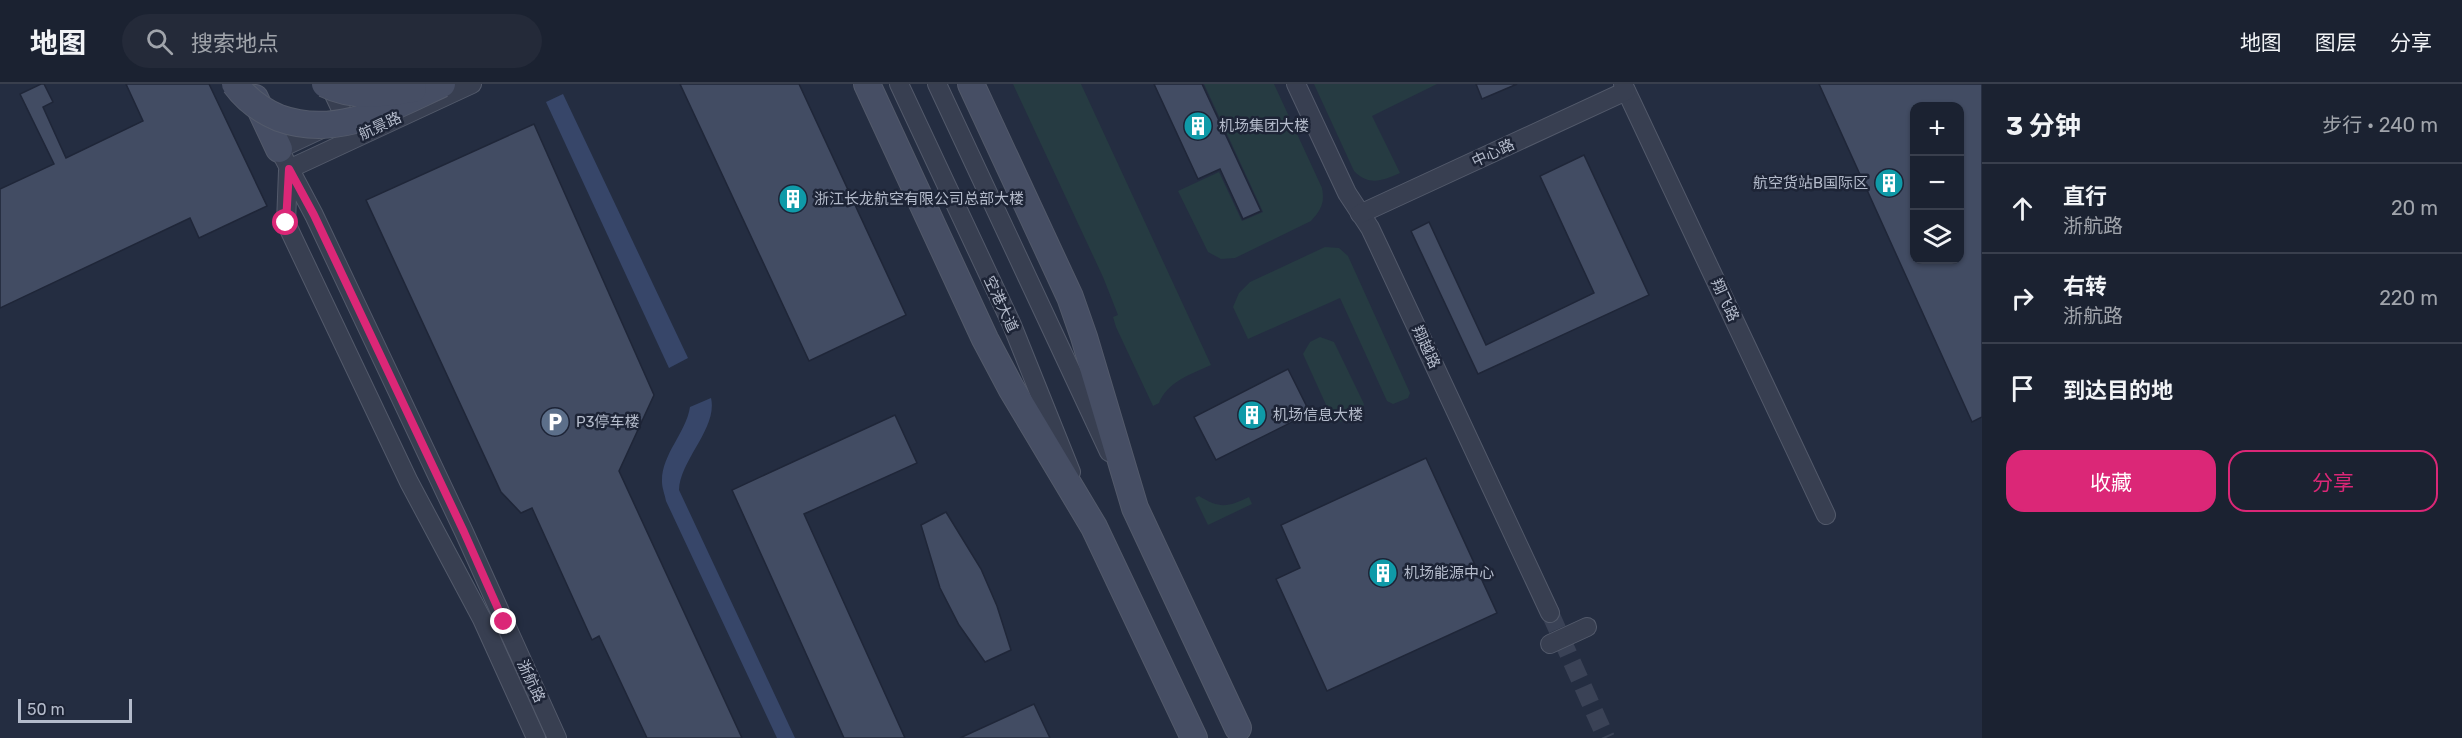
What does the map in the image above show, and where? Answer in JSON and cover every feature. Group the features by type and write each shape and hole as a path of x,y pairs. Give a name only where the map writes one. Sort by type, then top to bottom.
{"main road":[{"path":"235,84 252,102 272,115 310,126 334,126 359,120 442,84"},
{"path":"249,84 284,159"},
{"path":"263,84 276,113 284,159"},
{"path":"327,84 359,94 385,94 432,84"},
{"name":"空港大道","path":"867,84 985,339 1011,388 1094,527 1194,738"},
{"path":"971,84 1070,297 1134,508 1238,729"}],"street":[{"path":"327,84 345,118 359,136"},
{"path":"349,84 370,107 380,127"},
{"name":"航景路","path":"284,159 345,118 420,84"},
{"name":"航景路","path":"284,159 359,136 472,84"},
{"name":"空港大道","path":"899,84 1012,325 1094,527"},
{"path":"937,84 1134,508"},
{"name":"翔越路","path":"1296,84 1347,193 1384,257 1551,613"},
{"name":"中心路","path":"1360,214 1624,88"},
{"name":"翔飞路","path":"1624,88 1826,515"},
{"name":"浙航路","path":"284,159 286,223 409,482 482,619 536,738"},
{"name":"浙航路","path":"284,159 319,226 464,532 557,738"},
{"path":"1550,644 1587,627"}],"shaded area":[{"path":"1013,84 1081,84 1211,365 1174,384 1163,395 1159,403 1153,406 1116,327 1113,317 1118,315 1103,277"},
{"path":"1204,84 1274,84 1322,188 1321,206 1311,221 1235,258 1221,259 1208,252 1178,191 1219,172 1242,221 1263,212"},
{"path":"1314,84 1437,84 1372,116 1400,173 1376,181 1365,179 1354,171"},
{"path":"1325,247 1339,248 1348,256 1410,393 1408,398 1393,404 1387,401 1340,298 1248,339 1233,307 1239,293 1250,282"},
{"path":"1320,337 1334,342 1364,404 1360,415 1352,421 1342,422 1332,418 1303,354 1310,342"},
{"path":"1199,496 1219,505 1229,505 1249,497 1252,504 1208,525 1195,498"}],"water":[{"path":"563,94 688,358 669,368 546,102"},
{"path":"711,398 712,409 709,421 685,467 679,490 795,738 777,738 666,501 663,489 665,463 684,426 690,407"}],"building":[{"path":"44,84 53,102 43,107 66,158 143,121 126,84 209,84 267,206 199,238 190,218 0,308 0,189 54,164 20,94"},
{"name":"浙江长龙航空有限公司总部大楼","path":"680,84 799,84 906,315 809,361"},
{"name":"机场集团大楼","path":"1154,84 1202,84 1261,211 1243,219 1220,169 1198,179"},
{"path":"1476,84 1517,84 1482,99"},
{"name":"航空货站B国际区","path":"1819,84 1982,84 1982,417 1972,422"},
{"name":"P3停车楼","path":"534,124 654,395 619,471 742,738 647,738 599,636 592,640 532,508 521,513 501,492 366,200"},
{"path":"1584,155 1649,295 1478,374 1411,231 1429,222 1486,345 1594,293 1540,176"},
{"name":"机场信息大楼","path":"1288,369 1310,413 1216,460 1194,417"},
{"path":"895,415 917,463 804,514 905,738 844,738 732,490"},
{"name":"机场能源中心","path":"1426,458 1497,613 1327,691 1276,579 1300,568 1281,525"},
{"path":"946,512 981,569 997,606 1011,650 985,662 959,625 940,588 921,525"},
{"path":"1034,704 1050,738 960,738"}],"tunnel":[{"path":"1550,613 1606,738"}],"place":[{"name":"机场集团大楼","path":"1198,126"},
{"name":"航空货站B国际区","path":"1889,183"},
{"name":"浙江长龙航空有限公司总部大楼","path":"793,199"},
{"name":"机场信息大楼","path":"1252,415"},
{"name":"P3停车楼","path":"555,422"},
{"name":"机场能源中心","path":"1383,573"}],"route":[{"path":"286,223 289,169 314,215 464,532 504,622"}]}
